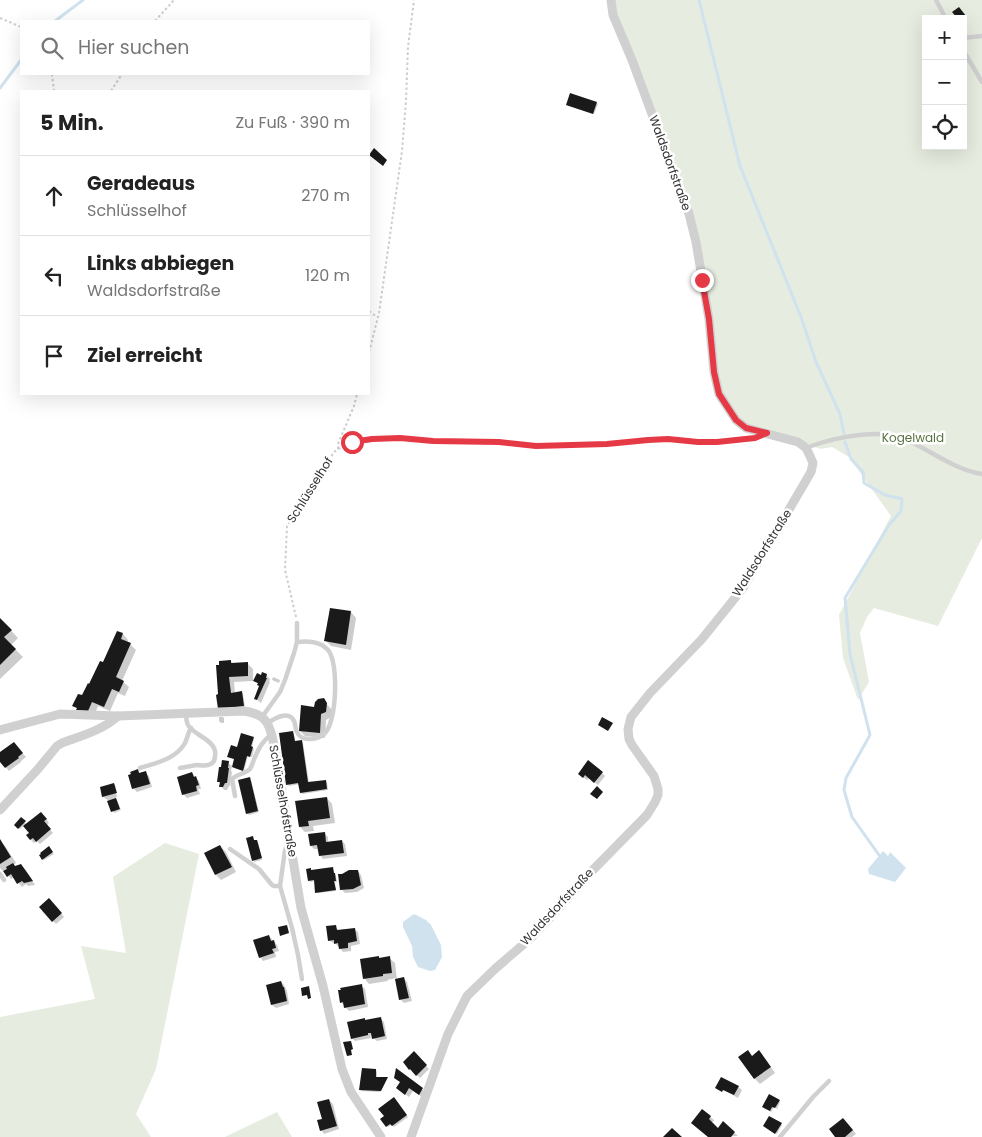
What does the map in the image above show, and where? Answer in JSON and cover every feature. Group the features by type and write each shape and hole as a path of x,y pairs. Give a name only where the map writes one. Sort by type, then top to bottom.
{"street":[{"name":"Waldsdorfstraße","path":"410,1137 448,1034 467,996 532,937 586,877 647,815 655,802 658,789 654,776 629,739 628,729 631,717 650,693 702,640 743,588 811,472 813,463 806,448 798,442 746,428 736,420 719,394 714,372 709,319 696,242 689,214 635,68 613,15 611,0"},
{"path":"0,730 60,714 118,716 244,711 252,712 265,720"},
{"path":"0,810 57,746 102,728 118,716"},
{"name":"Schlüsselhofstraße","path":"265,720 272,734 301,908 323,986 342,1069 351,1092 381,1137"}],"lane":[{"path":"936,0 944,15"},
{"path":"967,38 982,36"},
{"path":"967,57 982,82"},
{"path":"806,448 827,441 861,435 891,435 913,443 949,463 970,472 982,474"},
{"path":"265,720 280,692 294,653 297,642 297,623"},
{"path":"265,720 292,717 299,735 311,739 319,737 329,728 332,720 335,687 332,655 321,644 304,641 297,642"},
{"path":"180,768 206,766 211,764 216,756 215,751 206,739 190,728 187,723 186,713"},
{"path":"140,768 173,756 186,742 190,728"},
{"path":"235,796 232,779 237,774 244,773 249,769 262,743 272,734"},
{"path":"290,839 285,850 280,886 294,937 302,979"},
{"path":"230,849 259,869 272,885 280,886"},
{"path":"0,874 4,880"},
{"path":"780,1137 813,1096 829,1081"}],"path":[{"path":"156,20 174,0"},
{"path":"370,348 378,317 402,151 408,46 414,0"},
{"path":"0,18 20,27"},
{"path":"52,75 54,90"},
{"path":"112,90 121,75"},
{"path":"370,312 378,317"},
{"path":"338,449 338,444 357,395"},
{"name":"Schlüsselhof","path":"297,623 285,570 287,526 334,452 352,442 390,438 499,442 536,446 607,444 668,439 717,442 755,438 767,433"}],"green space":[{"name":"Kogelwald","path":"613,0 982,0 982,538 938,626 874,608 867,617 860,633 869,682 858,700 843,658 839,615 891,516 849,457 832,447 821,449 747,426 738,419 723,394 718,371 707,280 699,242 616,16"},
{"path":"165,843 199,854 156,1069 136,1114 151,1137 0,1137 0,1017 95,999 81,946 126,953 113,877"},
{"path":"277,1112 292,1137 225,1137"}],"water":[{"path":"883,851 888,856 890,852 906,868 895,882 869,874 868,869"},
{"path":"414,914 431,925 441,945 442,957 435,970 430,971 418,967 413,957 412,946 403,927 403,922"}],"building":[{"path":"959,7 965,15 955,15 952,12"},
{"path":"570,93 597,102 593,114 566,105"},
{"path":"374,148 387,160 383,166 370,156"},
{"path":"330,608 351,611 346,645 324,641"},
{"path":"0,618 12,630 4,637 16,649 0,665"},
{"path":"117,631 123,633 121,639 131,643 116,677 124,681 119,692 112,689 104,707 92,702 88,711 76,710 77,708 72,706 78,694 82,695 100,661 103,662"},
{"path":"231,660 231,663 248,662 248,676 229,677 231,693 242,691 244,706 218,709 216,665 219,665 219,661"},
{"path":"262,672 267,674 267,678 257,700 254,699 259,686 257,685 258,683 253,681 257,673 261,675"},
{"path":"324,698 327,703 326,712 321,714 320,733 299,731 301,705 314,707 318,699"},
{"path":"602,717 613,723 608,731 598,725"},
{"path":"293,731 295,741 302,740 308,782 326,780 327,789 300,793 298,783 286,785 279,733"},
{"path":"241,733 254,737 250,757 247,756 243,771 232,767 234,759 227,757 231,745 237,747"},
{"path":"14,742 23,753 5,768 0,762 0,752"},
{"path":"222,760 229,761 229,768 227,783 223,787 219,787 220,782 217,782"},
{"path":"588,760 603,772 594,783 585,775 583,778 578,774"},
{"path":"138,769 139,773 146,771 150,784 132,789 128,775 131,774 130,772"},
{"path":"192,772 194,777 196,776 199,785 196,786 197,791 182,795 177,777"},
{"path":"250,777 258,811 246,814 238,780"},
{"path":"114,783 117,793 102,797 100,787"},
{"path":"597,786 603,792 597,799 590,794"},
{"path":"327,797 330,818 308,821 309,826 299,827 295,801"},
{"path":"116,798 120,809 111,812 107,801"},
{"path":"41,812 47,819 44,821 51,829 36,842 33,838 30,840 26,835 29,833 23,826"},
{"path":"21,817 26,821 18,829 14,825"},
{"path":"325,832 326,842 342,840 344,853 319,856 317,845 310,846 308,834"},
{"path":"253,836 254,840 257,840 262,858 252,861 246,838"},
{"path":"0,839 11,857 0,864"},
{"path":"220,845 232,867 215,875 204,853"},
{"path":"49,846 53,852 42,860 39,855 40,853"},
{"path":"13,863 15,866 21,864 33,881 24,883 22,881 17,884 11,874 7,877 3,871"},
{"path":"333,867 336,890 315,893 314,880 308,881 306,869"},
{"path":"349,870 358,870 361,885 353,889 340,890 338,874"},
{"path":"49,898 62,913 52,922 39,907"},
{"path":"287,925 289,933 280,936 278,927"},
{"path":"336,925 337,930 355,928 357,941 348,943 348,948 339,949 338,943 334,944 334,940 328,941 326,926"},
{"path":"269,935 271,941 274,940 276,948 272,949 274,953 259,958 253,940"},
{"path":"379,956 379,958 390,956 392,973 363,979 360,959"},
{"path":"404,977 409,998 399,1000 395,979"},
{"path":"281,981 287,1001 271,1005 266,985"},
{"path":"362,984 365,1004 344,1008 343,1002 340,1003 338,990"},
{"path":"309,986 311,998 308,999 307,995 302,996 301,988"},
{"path":"381,1017 385,1036 372,1039 371,1033 368,1033 368,1035 351,1039 347,1022"},
{"path":"351,1041 352,1055 347,1056 343,1042"},
{"path":"748,1050 752,1056 759,1050 771,1067 754,1079 738,1057"},
{"path":"414,1051 427,1065 416,1076 403,1062"},
{"path":"362,1068 376,1069 376,1077 388,1077 381,1091 359,1090"},
{"path":"396,1068 423,1088 419,1095 409,1088 405,1095 396,1088 400,1082 394,1078"},
{"path":"721,1077 739,1086 734,1095 715,1088"},
{"path":"769,1094 780,1100 775,1108 772,1107 770,1111 762,1107"},
{"path":"394,1097 407,1115 392,1126 390,1124 386,1127 380,1119 384,1116 378,1109"},
{"path":"329,1099 337,1126 320,1131 317,1120 322,1119 317,1102"},
{"path":"702,1109 711,1116 709,1119 718,1128 723,1121 735,1132 731,1137 708,1137 691,1123"},
{"path":"769,1116 782,1123 775,1134 763,1126"},
{"path":"843,1118 853,1130 845,1137 835,1137 829,1129"},
{"path":"672,1128 682,1137 663,1137"}],"waterway":[{"path":"56,20 83,0"},
{"path":"699,0 740,166 801,317 816,362 840,414 844,434"},
{"path":"0,88 20,61"},
{"path":"845,442 851,459 863,472 864,483 885,495 902,499 901,511 889,525 845,598 850,654 870,735 846,778 844,790 852,817 879,855"}],"route":[{"path":"352,442 400,438 433,441 499,442 536,446 607,444 668,439 717,442 761,436 767,433 746,428 736,420 719,394 714,372 709,319 702,280"}]}
